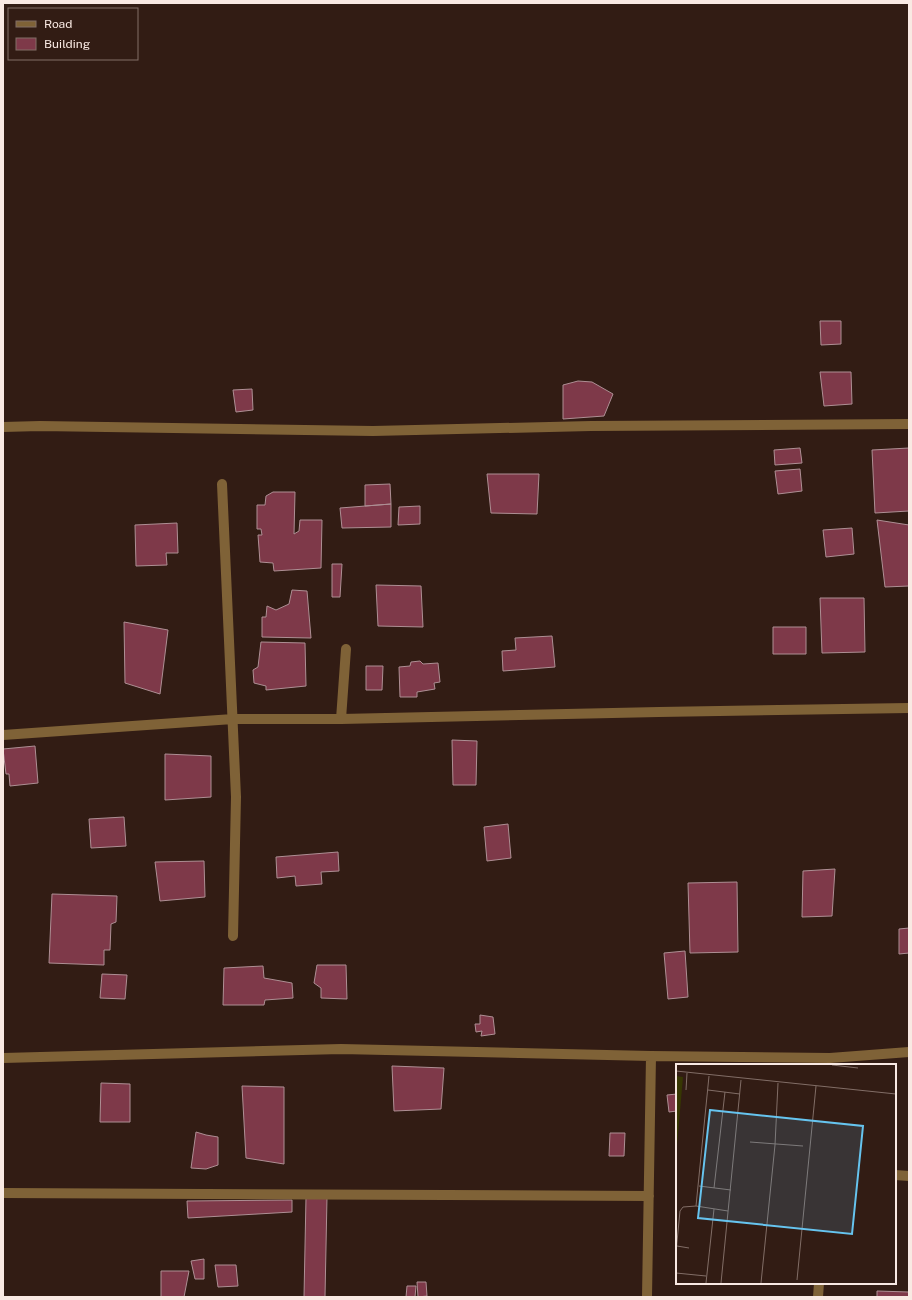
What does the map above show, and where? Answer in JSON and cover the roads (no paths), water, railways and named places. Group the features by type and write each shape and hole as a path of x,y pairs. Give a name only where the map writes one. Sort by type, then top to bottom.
{"street":[{"path":"3,427 40,426 373,432 590,426 909,424"},
{"path":"222,484 234,719 236,797 233,936"},
{"path":"341,719 346,649"},
{"path":"3,735 234,719 341,719 909,708"},
{"path":"3,1058 341,1049 830,1061 909,1052"},
{"path":"647,1297 651,1056"},
{"path":"896,1176 909,1176"},
{"path":"3,1193 649,1196"},
{"path":"818,1297 819,1284"}]}
